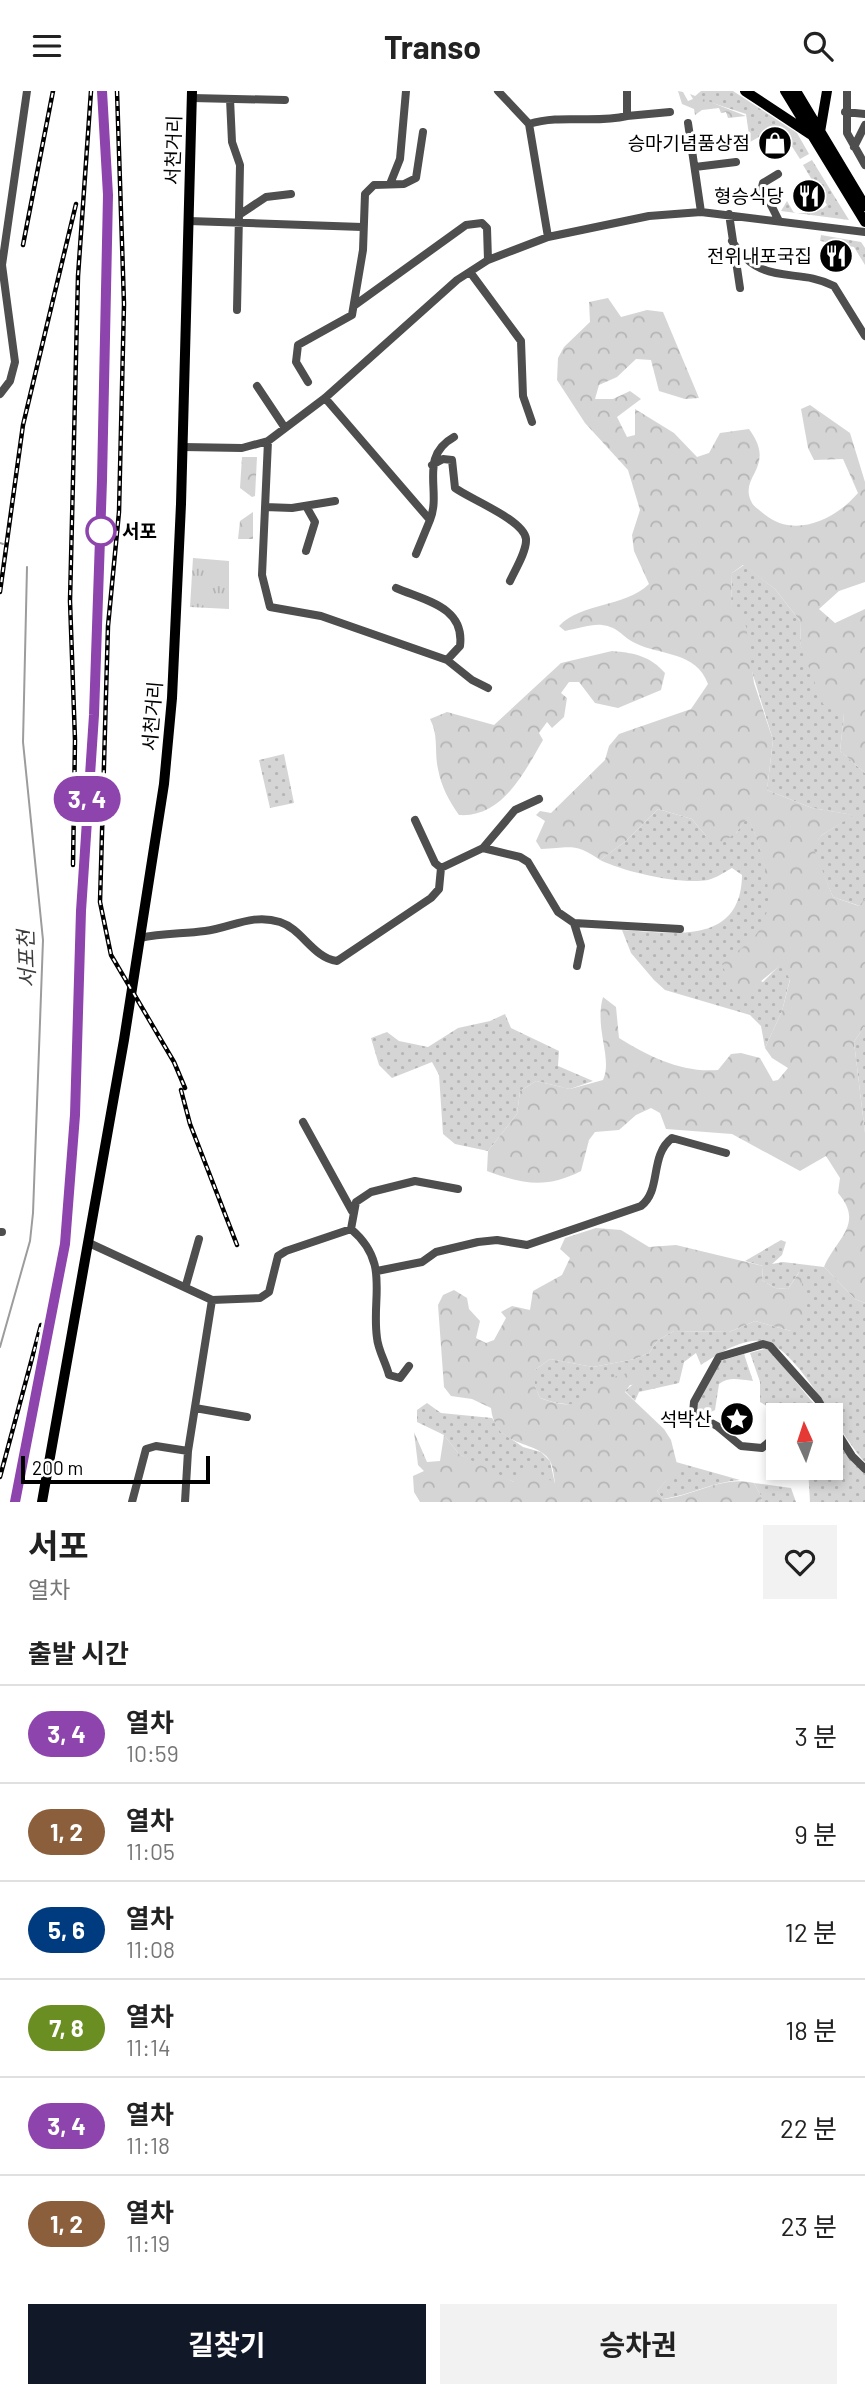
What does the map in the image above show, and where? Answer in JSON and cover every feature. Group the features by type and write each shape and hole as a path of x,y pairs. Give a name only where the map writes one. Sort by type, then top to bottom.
{"main road":[{"path":"745,91 816,133"},
{"path":"785,91 865,206"},
{"path":"796,91 865,222"},
{"path":"816,133 827,91"},
{"name":"서천거리","path":"43,1502 89,1243 164,784 173,698 183,447 192,94"}],"street":[{"path":"0,394 9,381 15,362 2,265 27,91"},
{"path":"390,184 400,159 406,91"},
{"path":"498,91 529,124 548,237"},
{"path":"627,91 627,116"},
{"path":"847,91 845,112 848,133 865,165"},
{"path":"192,94 230,99 285,100"},
{"path":"230,99 232,142 240,165 237,310"},
{"path":"529,124 556,118 600,121 670,112"},
{"path":"845,112 865,114"},
{"path":"688,123 701,212"},
{"path":"854,146 865,125"},
{"path":"309,382 296,362 298,345 310,336 348,320 355,305 363,250 365,194 374,185 404,184 416,178 423,132"},
{"path":"695,167 736,162"},
{"path":"778,174 763,183 762,187 779,221"},
{"path":"238,218 266,197 291,194"},
{"path":"183,447 242,448 268,441 325,398 470,272 488,260 548,237 649,216 701,212 865,232"},
{"path":"729,214 740,288"},
{"path":"188,221 238,218 362,227"},
{"path":"355,305 466,225 482,223 487,227 488,260"},
{"path":"732,241 744,256 769,273 834,286 865,336"},
{"path":"470,272 521,341 523,396 532,422"},
{"path":"257,386 285,428"},
{"path":"325,398 430,520"},
{"path":"416,554 435,508 432,465 442,445 454,437"},
{"path":"268,441 262,575 271,607 321,617 447,660 472,680 488,688"},
{"path":"432,465 443,459 452,460 457,490 488,507 524,533 526,543 510,581"},
{"path":"265,507 306,506 335,501"},
{"path":"306,506 315,522 306,551"},
{"path":"396,588 447,610 456,617 460,625 460,646 447,660"},
{"path":"441,868 483,848 515,810 539,799"},
{"path":"415,820 435,863 441,868"},
{"path":"483,848 524,859 558,912 574,923 680,929"},
{"path":"140,938 208,931 244,920 262,919 279,922 298,931 319,953 337,961 431,898 439,889 441,868"},
{"path":"574,923 581,946 578,966"},
{"path":"303,1122 352,1212"},
{"path":"377,1271 422,1262 436,1252 478,1242 497,1240 527,1245 641,1206 650,1197 661,1150 672,1138 726,1153"},
{"path":"409,1366 400,1378 389,1375 377,1340 377,1271 367,1249 351,1229 352,1212 362,1195 415,1181 458,1189"},
{"path":"89,1243 186,1285 212,1300 260,1298 269,1291 278,1256 351,1229"},
{"path":"186,1285 199,1239"},
{"path":"185,1502 188,1451 212,1300"},
{"path":"766,1444 762,1448 741,1447 717,1426 693,1413 694,1402 719,1357 763,1344 769,1346 820,1403"},
{"path":"195,1408 247,1417"},
{"path":"844,1443 865,1469"},
{"path":"131,1502 146,1449 156,1446 188,1451"}],"green space":[{"path":"678,91 683,92 688,101 693,99 690,94 746,116 728,118 726,112 721,113 719,108 702,110 695,115 694,109 682,104"},
{"path":"701,91 733,91 797,133 809,154 800,159 779,126 750,142 746,114 694,97"},
{"path":"812,160 849,220 796,213 806,213 818,205 822,209 827,205 803,165"},
{"path":"787,201 794,213 781,211"},
{"path":"821,235 861,242 865,248 865,265 854,247 820,241"},
{"path":"608,298 621,317 647,310 663,312 699,398 685,399 659,391 651,360 636,359 617,377 599,385 595,399 613,399 630,391 641,399 617,417 627,437 635,435 635,409 674,433 697,457 709,453 720,433 749,429 760,453 749,486 752,503 764,514 788,525 814,523 838,511 858,493 843,459 814,460 808,448 801,409 810,405 850,433 865,482 865,582 839,591 819,609 835,623 865,609 865,773 840,751 844,714 823,704 801,647 800,621 775,589 743,565 732,573 731,603 746,626 754,683 773,740 767,790 812,808 854,815 822,835 813,847 833,897 859,906 865,899 865,1025 854,1042 865,1133 865,1303 855,1299 824,1267 849,1223 846,1204 838,1193 840,1178 826,1156 800,1171 732,1134 666,1129 660,1113 651,1108 636,1115 619,1130 595,1132 589,1140 581,1171 568,1177 534,1183 487,1171 488,1151 517,1114 520,1091 536,1081 570,1089 603,1080 606,1062 601,1020 603,997 616,1007 619,1038 667,1062 692,1069 718,1070 731,1054 741,1053 760,1058 773,1081 778,1080 788,1068 772,1058 765,1048 782,1011 790,980 782,964 744,995 733,992 722,964 758,932 768,906 763,859 748,817 736,833 723,842 706,836 692,819 658,809 626,841 600,860 578,848 541,849 536,841 545,821 536,815 540,811 551,813 605,760 609,746 619,734 691,709 708,684 695,665 677,656 635,643 608,626 588,626 565,631 559,626 568,618 628,597 649,584 634,551 632,535 640,510 628,470 585,423 557,380 558,358 564,347 590,322 589,302"},
{"path":"242,457 257,457 255,496 252,497 240,488"},
{"path":"253,512 253,539 238,539 240,521"},
{"path":"193,558 229,561 229,609 190,607"},
{"path":"744,565 775,589 800,621 801,647 844,714 840,751 865,773 865,899 860,906 833,897 812,847 822,835 853,815 812,808 767,790 773,740 731,603 732,573"},
{"path":"612,651 635,654 654,663 665,673 661,690 618,708 595,703 579,682 569,682 561,693 567,698 564,717 552,728 547,722 539,733 543,740 510,791 488,809 459,815 441,781 430,719 447,712 494,725 561,663"},
{"path":"284,754 294,803 270,808 259,760"},
{"path":"658,809 692,819 706,836 736,833 748,816 767,874 768,905 759,932 722,965 763,982 782,963 790,979 782,1011 765,1048 761,1026 750,1015 665,990 631,953 622,930 682,933 701,930 717,924 730,914 739,898 742,875 732,868 708,880 683,881 638,873 600,860 626,841"},
{"path":"505,1014 511,1028 559,1051 558,1066 593,1081 570,1089 536,1081 520,1091 517,1114 488,1151 455,1144 443,1134 439,1075 432,1062 392,1078 379,1065 371,1038 387,1032 399,1041 428,1047 458,1028 490,1021"},
{"path":"865,1025 865,1133 854,1042"},
{"path":"596,1228 621,1230 649,1247 676,1245 763,1266 762,1280 775,1288 788,1289 800,1271 807,1317 791,1331 755,1321 729,1332 674,1331 658,1340 649,1353 635,1359 593,1367 550,1359 535,1370 535,1386 540,1398 561,1404 583,1400 603,1380 638,1370 645,1374 644,1384 630,1385 625,1392 664,1429 671,1440 678,1468 657,1491 663,1499 719,1484 742,1481 754,1483 762,1498 761,1502 420,1502 414,1492 413,1476 424,1471 418,1465 414,1432 427,1462 440,1461 444,1435 459,1454 514,1482 531,1468 555,1483 551,1463 544,1454 500,1431 491,1408 472,1399 451,1396 444,1387 438,1305 443,1295 454,1290 467,1298 469,1309 480,1321 476,1338 486,1343 494,1340 506,1318 501,1312 512,1306 530,1310 533,1291 562,1275 570,1258 560,1249 565,1238"},
{"path":"781,1240 786,1242 782,1255 772,1264 783,1262 824,1267 855,1299 865,1303 865,1462 844,1434 844,1403 823,1403 792,1361 766,1342 741,1344 701,1365 696,1353 684,1362 679,1383 639,1392 635,1401 625,1391 645,1374 595,1390 585,1401 578,1403 562,1404 540,1398 535,1386 535,1370 550,1359 593,1367 635,1359 649,1353 658,1340 674,1331 729,1332 755,1321 791,1331 799,1272 788,1289 775,1288 762,1280 763,1266 745,1261"},
{"path":"768,1348 813,1403 766,1403 766,1406 760,1402 760,1382 750,1353"},
{"path":"744,1354 753,1381 735,1379 719,1384 715,1410 703,1416 697,1414 695,1406 720,1361"},
{"path":"427,1403 441,1413 492,1418 501,1432 523,1447 541,1452 550,1461 555,1484 514,1482 459,1454 444,1435 417,1422 417,1410"},
{"path":"844,1445 865,1473 865,1502 810,1502 809,1481 844,1481"},
{"path":"676,1462 740,1480 663,1499 657,1491 677,1468"},
{"path":"754,1483 791,1488 796,1502 761,1502 762,1498"}],"waterway":[{"name":"서포천","path":"0,1347 30,1241 33,1213 43,940 23,742 27,567"}],"railway":[{"path":"23,245 53,91"},
{"path":"73,865 75,740 70,601 78,276 91,91"},
{"path":"15,1502 65,1244 75,1115 81,911 94,715 101,531 108,195 102,91"},
{"path":"117,91 124,304 119,512 108,626 100,902 111,955 174,1062 185,1088"},
{"path":"0,592 23,425 76,204"},
{"path":"181,1090 190,1124 237,1245"},
{"path":"0,1477 41,1325"}],"train":[{"path":"15,1502 65,1244 75,1115 83,857 94,715 106,342 108,195 102,91"}],"place":[{"name":"승마기념품상점","path":"775,143"},
{"name":"형승식당","path":"809,196"},
{"name":"전위내포국집","path":"836,256"},
{"name":"서포","path":"101,531"},
{"name":"석박산","path":"737,1419"}]}
